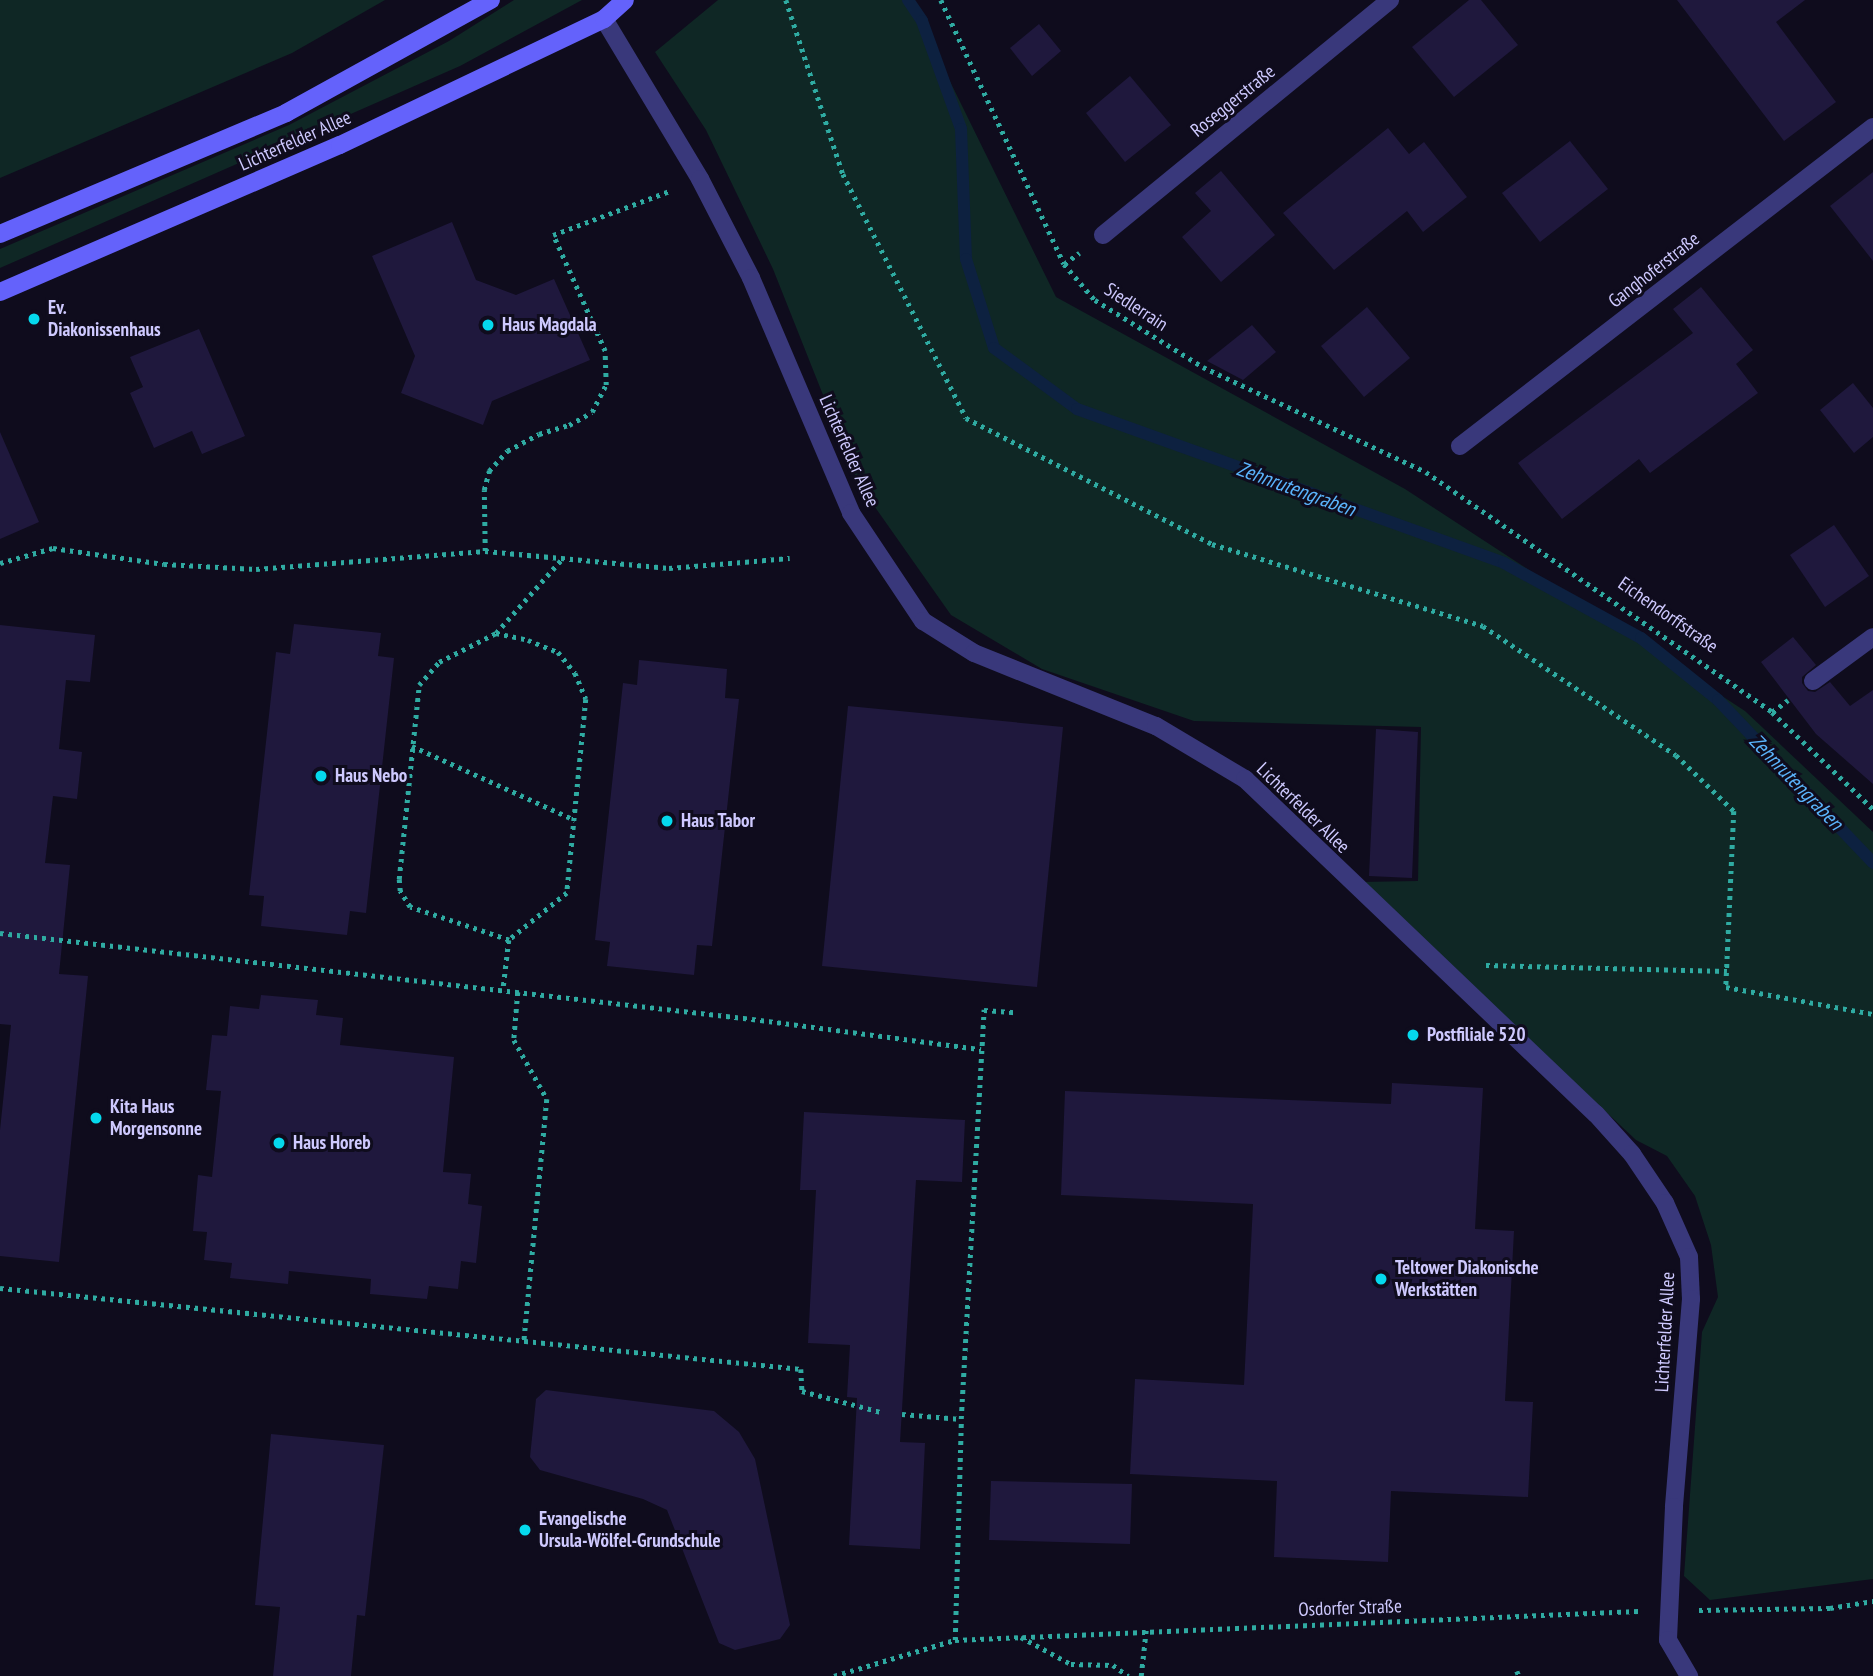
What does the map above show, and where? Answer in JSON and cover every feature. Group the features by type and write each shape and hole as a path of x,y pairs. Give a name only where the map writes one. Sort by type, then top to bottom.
{"main road":[{"name":"Lichterfelder Allee","path":"0,234 286,113 491,0"},
{"name":"Lichterfelder Allee","path":"0,292 340,145 604,19 625,0"}],"street":[{"name":"Roseggerstraße","path":"1102,235 1390,0"},
{"name":"Lichterfelder Allee","path":"604,19 700,179 751,278 851,513 923,621 974,653 1156,726 1245,779 1596,1114 1632,1154 1665,1203 1689,1257 1691,1299 1668,1640 1689,1676"},
{"name":"Ganghoferstraße","path":"1460,446 1873,127"},
{"path":"1813,681 1873,637"}],"path":[{"path":"786,0 843,174 966,418 1212,544 1483,626 1676,755 1734,811 1726,987 1873,1014"},
{"name":"Siedlerrain","path":"941,0 1064,264 1096,300 1203,367 1426,472"},
{"path":"485,551 484,490 489,471 507,451 539,434 569,425 592,412 606,385 605,351 553,235 700,179"},
{"name":"Eichendorffstraße","path":"1426,472 1772,712 1873,809"},
{"path":"0,563 53,548 164,564 256,569 485,551 669,568 790,558"},
{"path":"509,940 410,907 400,891 419,685 439,662 496,633 562,558"},
{"path":"496,633 528,640 558,652 575,673 586,699 568,893 509,940 503,991"},
{"path":"412,746 575,820"},
{"path":"0,933 518,992 981,1049"},
{"path":"1437,964 1727,971"},
{"path":"518,992 514,1040 547,1099 524,1343"},
{"path":"954,1640 961,1419 984,1010 1016,1012"},
{"path":"0,1287 801,1370 802,1391 881,1412"},
{"path":"902,1413 961,1419"},
{"name":"Osdorfer Straße","path":"834,1676 954,1640 1669,1610 1830,1608 1873,1601"},
{"path":"1141,1676 1146,1630"},
{"path":"1020,1636 1071,1664 1113,1665 1128,1676"}],"green space":[{"path":"0,0 385,0 292,53 0,178"},
{"path":"514,0 582,0 460,66 0,268 0,249 289,125 449,41"},
{"path":"718,0 910,0 1056,297 1405,489 1745,711 1873,832 1873,1579 1710,1600 1684,1576 1702,1332 1718,1297 1711,1245 1695,1196 1667,1156 1636,1140 1361,882 1418,881 1421,727 1194,721 1042,669 951,615 858,483 773,269 706,130 655,52"}],"building":[{"path":"1469,0 1481,0 1518,45 1454,97 1412,47"},
{"path":"1677,0 1805,0 1776,22 1836,102 1784,141"},
{"path":"1039,24 1061,51 1032,76 1010,48"},
{"path":"1130,76 1171,125 1125,162 1086,113"},
{"path":"1388,128 1409,154 1424,142 1467,197 1423,232 1407,211 1334,270 1283,213"},
{"path":"1570,141 1608,189 1540,242 1502,193"},
{"path":"1221,171 1275,235 1221,282 1182,237 1211,211 1195,193"},
{"path":"1873,172 1873,261 1830,206"},
{"name":"Haus Magdala","path":"452,222 476,280 516,295 554,279 590,360 492,401 483,425 401,393 415,356 372,256"},
{"path":"1701,287 1753,350 1736,364 1758,393 1650,473 1639,459 1562,519 1518,463 1693,333 1673,309"},
{"path":"1367,307 1410,358 1364,397 1321,346"},
{"path":"1252,325 1276,352 1243,380 1207,361"},
{"path":"199,329 245,436 202,454 192,431 154,448 130,393 143,387 130,357"},
{"path":"1853,383 1873,408 1873,437 1854,453 1820,410"},
{"path":"0,432 39,522 0,539"},
{"path":"1834,525 1869,576 1825,607 1790,555"},
{"name":"Haus Nebo","path":"294,624 381,633 378,656 394,658 366,913 350,911 347,935 261,926 264,896 249,895 276,652 290,654"},
{"path":"0,625 95,635 90,682 66,680 59,749 82,752 77,799 53,796 45,863 70,865 59,974 88,976 59,1262 0,1256 0,1130 11,1025 0,1024"},
{"path":"1793,637 1816,665 1802,677 1802,683 1808,691 1815,692 1830,682 1850,706 1873,690 1873,784 1816,734 1761,662"},
{"name":"Haus Tabor","path":"639,660 727,669 725,698 739,699 712,946 697,945 694,975 607,966 610,942 595,940 623,683 637,685"},
{"path":"848,706 1063,727 1037,987 822,966"},
{"path":"1376,729 1418,732 1412,878 1369,876"},
{"name":"Haus Horeb","path":"261,995 318,1000 316,1015 343,1018 340,1045 454,1057 443,1172 471,1174 468,1204 482,1206 476,1263 461,1261 458,1289 429,1286 427,1299 370,1294 371,1279 289,1271 288,1284 230,1278 232,1263 204,1260 207,1232 193,1231 198,1175 212,1177 221,1091 206,1090 212,1035 227,1036 230,1006 259,1009"},
{"name":"Teltower Diakonische Werkstätten","path":"1392,1083 1483,1088 1475,1229 1514,1231 1505,1401 1533,1402 1528,1497 1391,1491 1388,1562 1274,1557 1277,1481 1130,1474 1135,1379 1244,1385 1253,1204 1061,1195 1065,1091 1391,1104"},
{"path":"804,1112 965,1120 962,1182 916,1180 900,1442 925,1443 920,1549 849,1545 857,1398 847,1397 850,1345 808,1343 816,1190 800,1190"},
{"path":"546,1390 714,1411 739,1432 755,1459 790,1625 780,1639 735,1650 719,1643 667,1510 643,1499 540,1470 530,1457 536,1399"},
{"path":"271,1434 384,1445 365,1616 357,1615 351,1676 273,1676 280,1607 255,1605"},
{"path":"991,1481 1132,1484 1130,1544 989,1540"}],"waterway":[{"name":"Zehnrutengraben","path":"908,0 922,21 961,129 966,259 994,348 1077,409 1504,563 1641,638 1718,700 1873,863"}],"place":[{"name":"Ev. Diakonissenhaus","path":"34,319"},
{"name":"Haus Magdala","path":"488,325"},
{"name":"Haus Nebo","path":"321,776"},
{"name":"Haus Tabor","path":"667,821"},
{"name":"Postfiliale 520","path":"1413,1035"},
{"name":"Kita Haus Morgensonne","path":"96,1118"},
{"name":"Haus Horeb","path":"279,1143"},
{"name":"Teltower Diakonische Werkstätten","path":"1381,1279"},
{"name":"Evangelische Ursula-Wölfel-Grundschule","path":"525,1530"}]}
